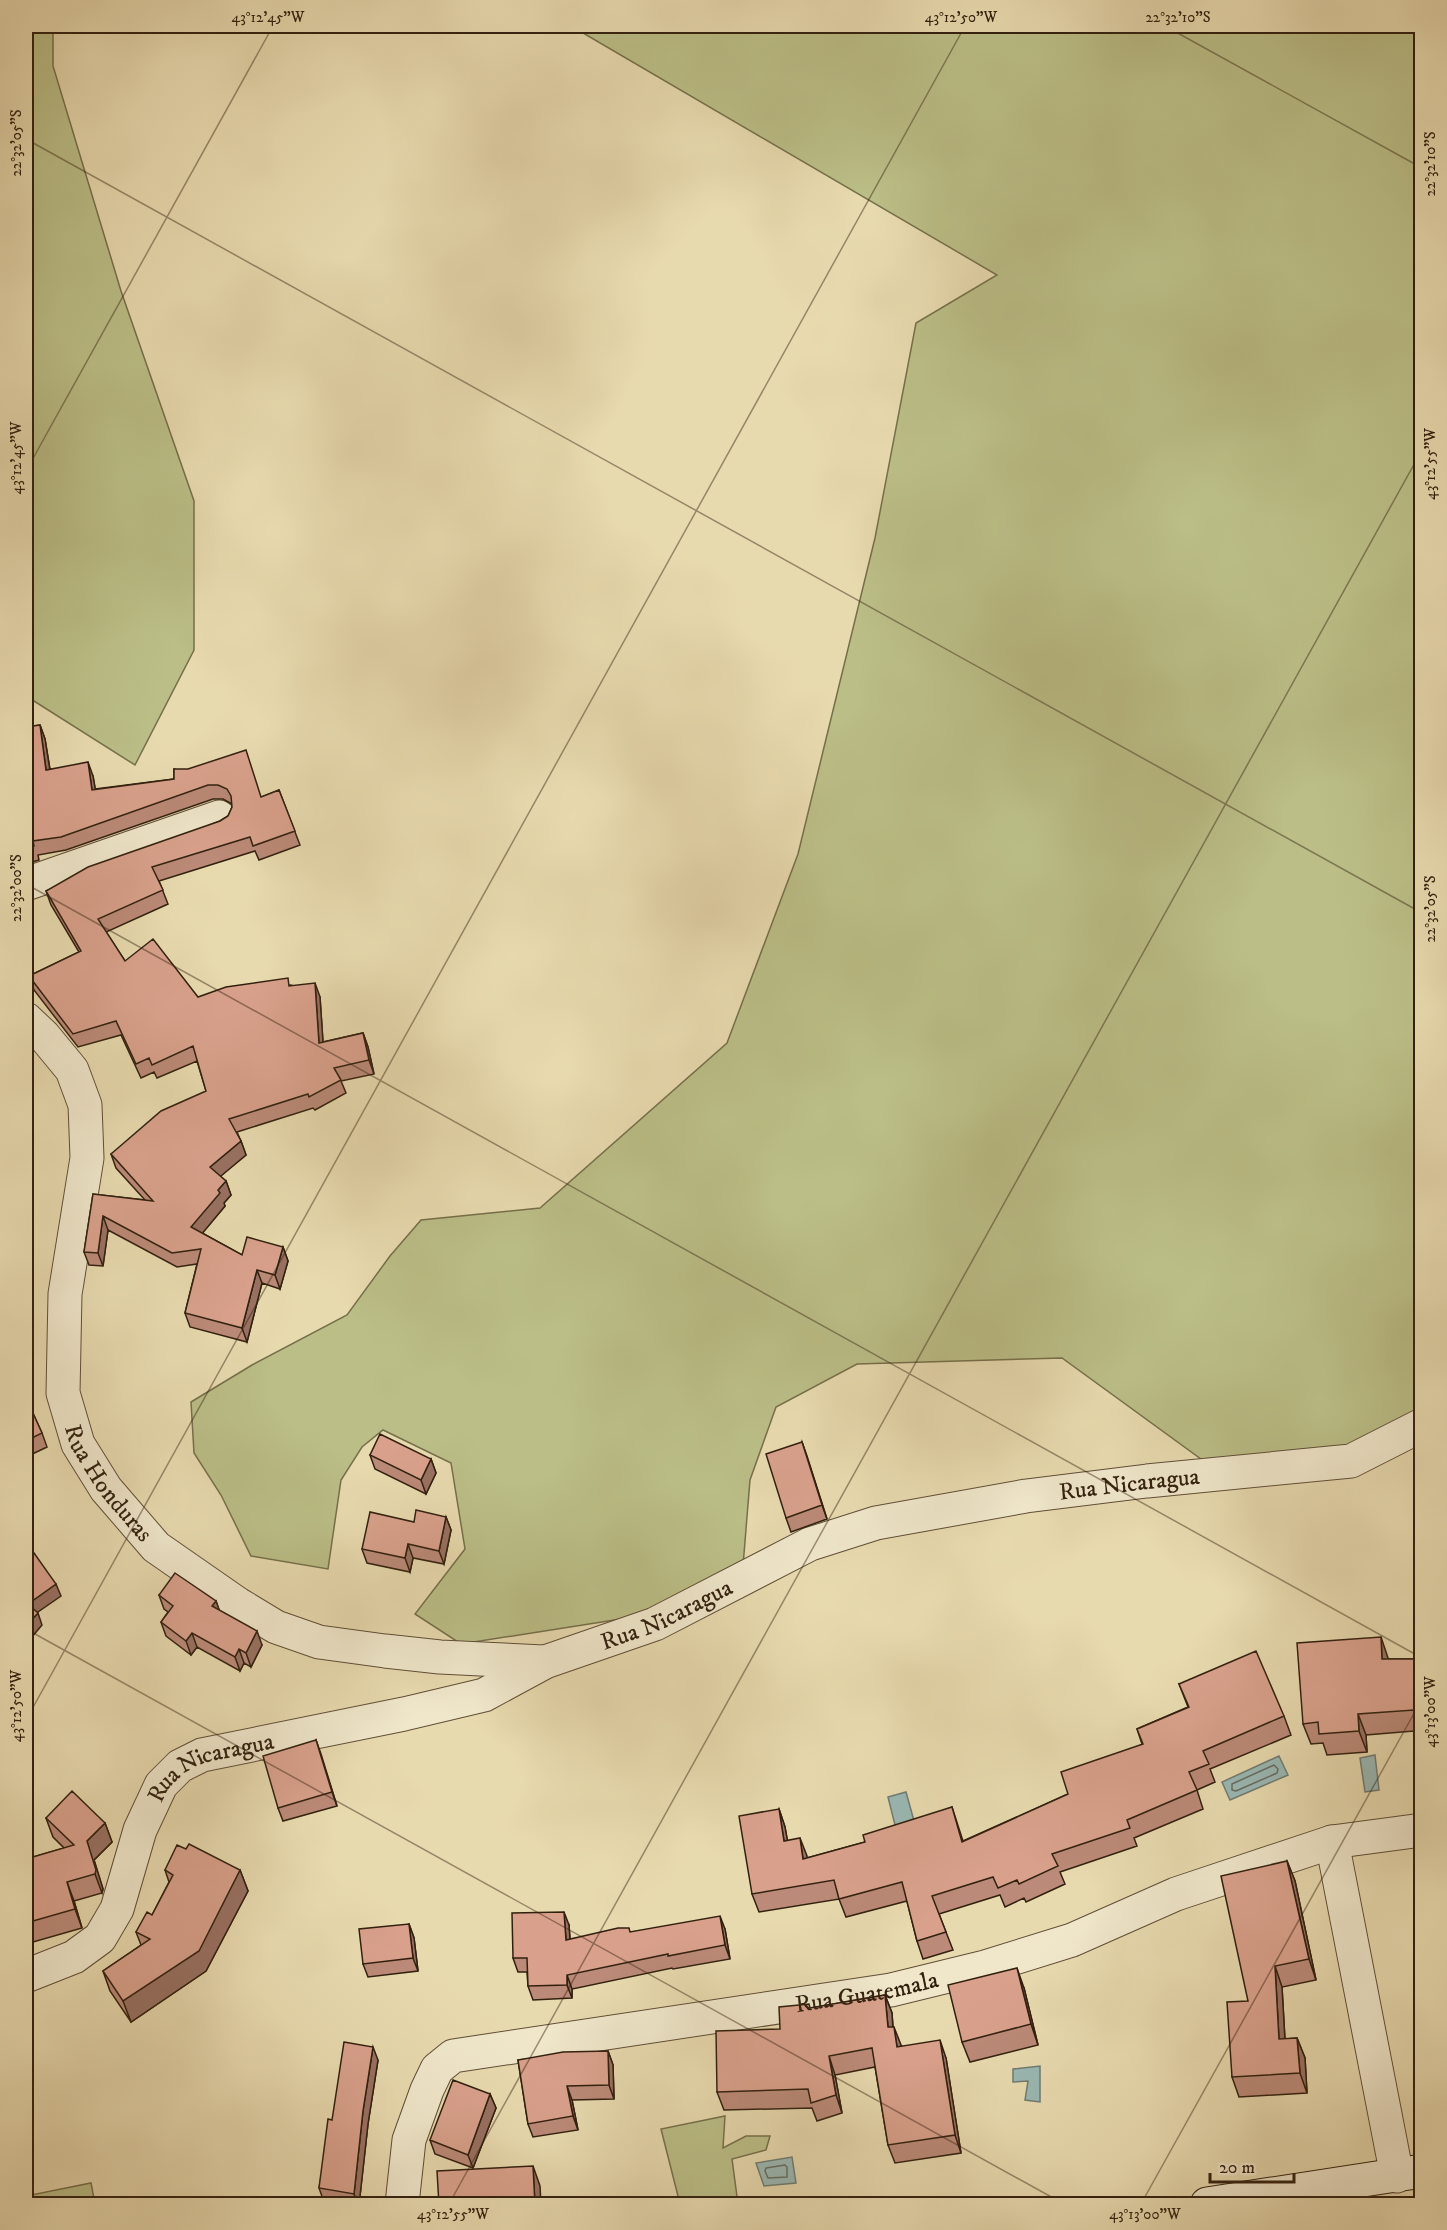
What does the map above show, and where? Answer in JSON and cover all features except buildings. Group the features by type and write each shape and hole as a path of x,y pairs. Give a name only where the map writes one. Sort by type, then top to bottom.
{"street":[{"path":"26,884 219,817"},
{"name":"Rua Honduras","path":"26,1019 44,1036 72,1070 85,1105 87,1158 65,1294 63,1393 78,1444 106,1489 156,1547 238,1604 276,1627 319,1642 385,1651 440,1657 545,1662"},
{"name":"Rua Nicaragua","path":"26,1976 74,1957 100,1938 117,1909 145,1821 161,1785 180,1767 202,1755 404,1714 484,1695 545,1662 656,1624 810,1544 876,1524 1026,1496 1147,1481 1351,1461 1422,1425"},
{"name":"Rua Guatemala","path":"402,2205 409,2140 437,2069 453,2056 891,1990 985,1967 1072,1940 1176,1894 1332,1842 1422,1830"},
{"path":"1207,2205 1409,2173 1332,1842"}],"green space":[{"path":"26,26 53,26 53,66 121,291 194,501 194,650 135,765 26,696 26,268 30,256 26,247"},
{"path":"571,26 1421,26 1421,1419 1327,1466 1201,1459 1062,1358 857,1364 776,1407 750,1480 743,1566 659,1613 461,1644 415,1614 465,1549 451,1463 383,1430 362,1447 341,1480 328,1569 251,1556 221,1495 194,1453 191,1402 252,1365 347,1315 390,1256 421,1220 540,1208 727,1043 798,854 875,538 916,323 997,275"},
{"path":"725,2116 723,2148 746,2136 770,2136 766,2150 732,2159 738,2204 680,2204 661,2129"},
{"path":"91,2183 95,2204 26,2204 26,2196"}],"water":[{"path":"1375,1755 1379,1790 1365,1792 1360,1758"},
{"path":"1279,1756 1288,1775 1230,1800 1222,1782"},
{"path":"906,1792 916,1828 897,1833 888,1797"},
{"path":"1040,2066 1040,2102 1025,2100 1028,2081 1013,2082 1013,2069"},
{"path":"792,2157 796,2183 764,2186 756,2163"}]}
